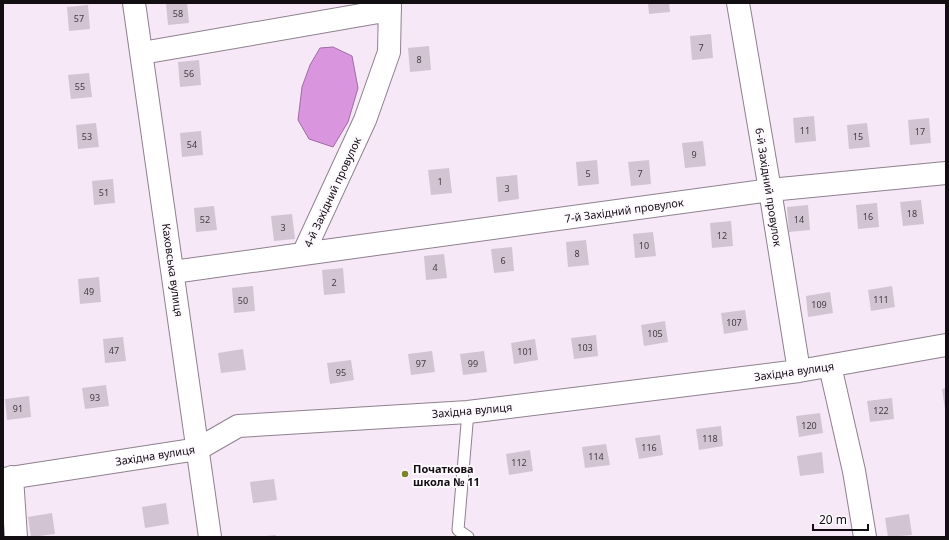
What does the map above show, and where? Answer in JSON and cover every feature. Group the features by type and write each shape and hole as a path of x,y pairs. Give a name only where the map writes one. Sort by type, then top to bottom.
{"street":[{"name":"Каховська вулиця","path":"134,3 210,537"},
{"name":"6-й Західний провулок","path":"738,3 799,371"},
{"path":"142,53 390,7"},
{"name":"4-й Західний провулок","path":"173,272 303,254 365,120 389,52 390,7"},
{"name":"7-й Західний провулок","path":"303,254 770,190 946,173"},
{"name":"Західна вулиця","path":"8,478 198,449 238,426 468,412 799,371 946,345"},
{"path":"830,366 854,471 865,537"},
{"path":"8,478 16,537"}],"lane":[{"path":"468,412 458,530 468,537"}],"shaded area":[{"path":"333,47 352,56 358,88 348,122 333,147 309,139 298,120 302,87 310,65 320,48"}],"building":[{"path":"166,3 187,3 189,23 168,25"},
{"path":"648,3 669,3 670,12 649,14"},
{"path":"88,5 90,29 69,31 67,7"},
{"path":"711,34 713,58 692,60 690,36"},
{"path":"429,46 431,70 410,72 408,48"},
{"path":"199,60 201,85 180,87 178,62"},
{"path":"89,73 92,97 71,99 68,75"},
{"path":"814,116 816,141 795,143 793,118"},
{"path":"929,118 931,143 910,145 908,120"},
{"path":"96,123 99,147 78,149 76,125"},
{"path":"867,123 870,147 849,149 847,125"},
{"path":"201,131 203,155 182,157 180,133"},
{"path":"703,141 706,166 685,168 682,143"},
{"path":"597,160 599,184 578,186 576,162"},
{"path":"649,160 651,184 631,186 628,162"},
{"path":"449,168 452,193 431,195 428,170"},
{"path":"517,175 519,199 498,202 496,177"},
{"path":"113,179 115,203 94,205 92,181"},
{"path":"921,200 924,224 903,226 900,202"},
{"path":"877,203 879,227 858,229 856,205"},
{"path":"808,205 810,230 789,232 787,207"},
{"path":"214,206 217,230 196,232 194,208"},
{"path":"292,214 295,239 274,241 271,216"},
{"path":"731,221 733,246 712,248 710,223"},
{"path":"653,232 656,256 635,258 633,234"},
{"path":"586,240 589,265 568,267 566,242"},
{"path":"512,247 514,271 494,273 491,249"},
{"path":"444,254 447,278 426,280 424,256"},
{"path":"343,268 345,293 324,295 322,270"},
{"path":"99,277 101,302 80,304 78,279"},
{"path":"253,286 255,311 234,313 232,288"},
{"path":"892,286 895,307 871,311 868,290"},
{"path":"830,292 833,313 808,317 806,296"},
{"path":"745,310 748,330 724,334 721,313"},
{"path":"665,321 668,342 644,346 641,325"},
{"path":"596,335 598,356 574,359 571,338"},
{"path":"123,337 126,361 105,363 103,339"},
{"path":"535,339 538,360 514,364 511,343"},
{"path":"243,349 246,370 221,373 218,353"},
{"path":"432,351 435,372 411,375 408,354"},
{"path":"484,351 487,372 463,375 460,354"},
{"path":"351,360 354,380 330,384 327,363"},
{"path":"106,385 109,406 85,409 82,388"},
{"path":"946,388 946,409 945,409 942,389"},
{"path":"29,396 31,417 7,420 5,399"},
{"path":"892,398 894,419 870,422 867,401"},
{"path":"820,413 823,433 799,437 796,416"},
{"path":"721,426 723,446 699,450 696,429"},
{"path":"660,435 663,455 639,459 635,438"},
{"path":"606,444 610,465 585,468 582,447"},
{"path":"530,450 533,471 509,475 506,454"},
{"path":"822,452 824,473 800,476 797,456"},
{"path":"274,479 277,500 253,503 250,482"},
{"path":"166,503 169,524 145,528 142,507"},
{"path":"52,513 55,534 31,537 28,517"},
{"path":"909,514 912,535 888,537 885,518"},
{"path":"276,535 276,537 265,537 265,536"}],"place":[{"name":"Початкова школа № 11","path":"405,474"}]}
